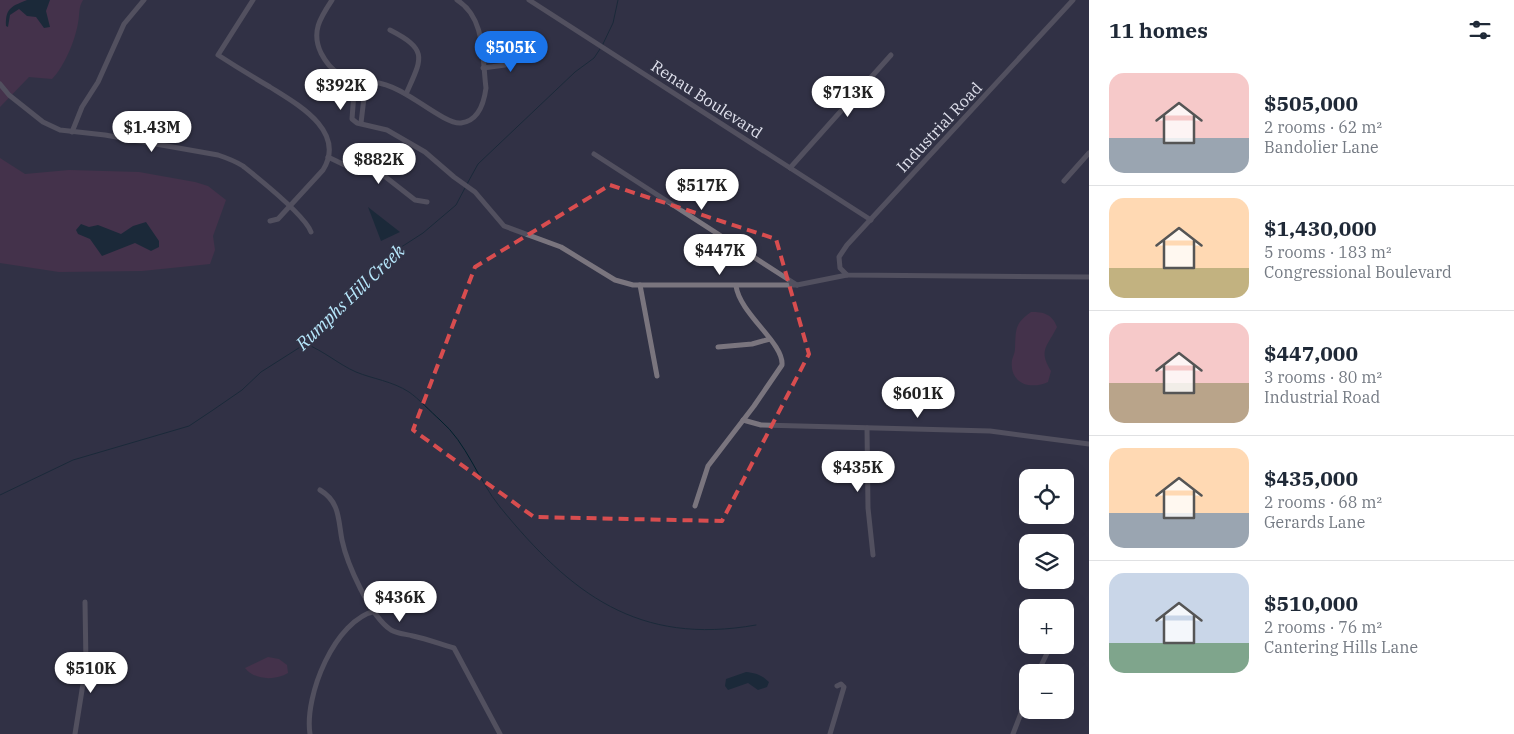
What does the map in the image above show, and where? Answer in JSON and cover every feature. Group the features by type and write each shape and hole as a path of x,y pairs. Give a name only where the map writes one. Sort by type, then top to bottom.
{"street":[{"path":"72,132 82,107 98,82 124,24 144,0"},
{"path":"253,0 218,55 308,111 322,127 327,137 328,157 322,170 278,219 270,221"},
{"path":"332,0 317,26 316,43 327,63 335,72 355,79 380,83 406,94 450,121 461,123 473,118 485,99 476,19 470,10 457,0"},
{"name":"Renau Boulevard","path":"529,0 871,220"},
{"name":"Industrial Road","path":"847,275 840,268 839,257 1073,0"},
{"path":"390,30 409,40 419,54 420,63 406,94"},
{"path":"483,68 504,65 519,46"},
{"path":"790,168 891,55"},
{"path":"355,79 351,116 361,123 388,130 425,152 475,192 504,226 561,247 615,280 640,285 736,286 797,285 847,275 1089,277"},
{"path":"361,123 366,81"},
{"path":"0,84 9,96 43,122 60,130 105,135 218,154 242,166 308,224 310,232"},
{"path":"1064,181 1089,153"},
{"path":"594,154 797,285"},
{"path":"328,157 355,170 383,175 415,200 426,202"},
{"path":"640,285 657,376"},
{"path":"695,506 708,466 782,365 780,355 770,339 742,304 736,286"},
{"path":"718,347 752,344 770,339"},
{"path":"743,420 757,425 995,432 1089,444"},
{"path":"867,428 868,508 874,555"},
{"path":"320,490 330,497 336,507 342,539 354,578 376,612 396,632 454,648 500,734"},
{"path":"75,734 86,665 85,602"},
{"path":"310,734 309,714 313,692 329,654 347,631 366,613 376,612"},
{"path":"830,734 844,687 841,684 837,686"},
{"path":"1013,734 1019,718"}],"highlighted area":[{"path":"610,185 776,239 809,354 722,521 534,517 413,430 475,267"}],"shaded area":[{"path":"0,0 83,0 72,45 65,61 56,74 52,79 29,77 0,107"},
{"path":"0,158 25,174 69,170 139,172 208,186 226,200 213,236 215,250 210,264 142,271 59,272 0,263"},
{"path":"1031,312 1047,315 1053,319 1057,327 1045,349 1045,358 1051,371 1048,382 1035,385 1022,383 1014,375 1012,368 1017,328 1021,320"},
{"path":"268,657 279,659 287,665 288,673 283,676 265,678 254,675 245,668"}],"water":[{"path":"27,0 50,0 46,11 50,27 44,28 36,17 27,16 19,9 10,15 8,27 6,26 7,15 11,8"},
{"path":"368,207 400,232 381,241"},
{"path":"146,222 159,241 159,247 151,251 135,243 102,256 90,239 78,234 76,230 81,224 89,227 98,225 121,234 133,226"},
{"path":"746,672 764,678 769,682 767,687 758,690 748,683 728,690 725,686 726,679"}],"waterway":[{"name":"Rumphs Hill Creek","path":"602,46 613,23 618,0"},
{"name":"Rumphs Hill Creek","path":"467,184 478,164 575,72 594,58 600,49"},
{"name":"Rumphs Hill Creek","path":"0,495 73,460 189,426 242,390 261,372 305,344 392,253 423,233 456,205 465,188"},
{"path":"306,344 349,369 396,385 417,398 458,439 500,507 553,565 581,588 610,606 642,620 676,628 714,630 756,625"}]}
